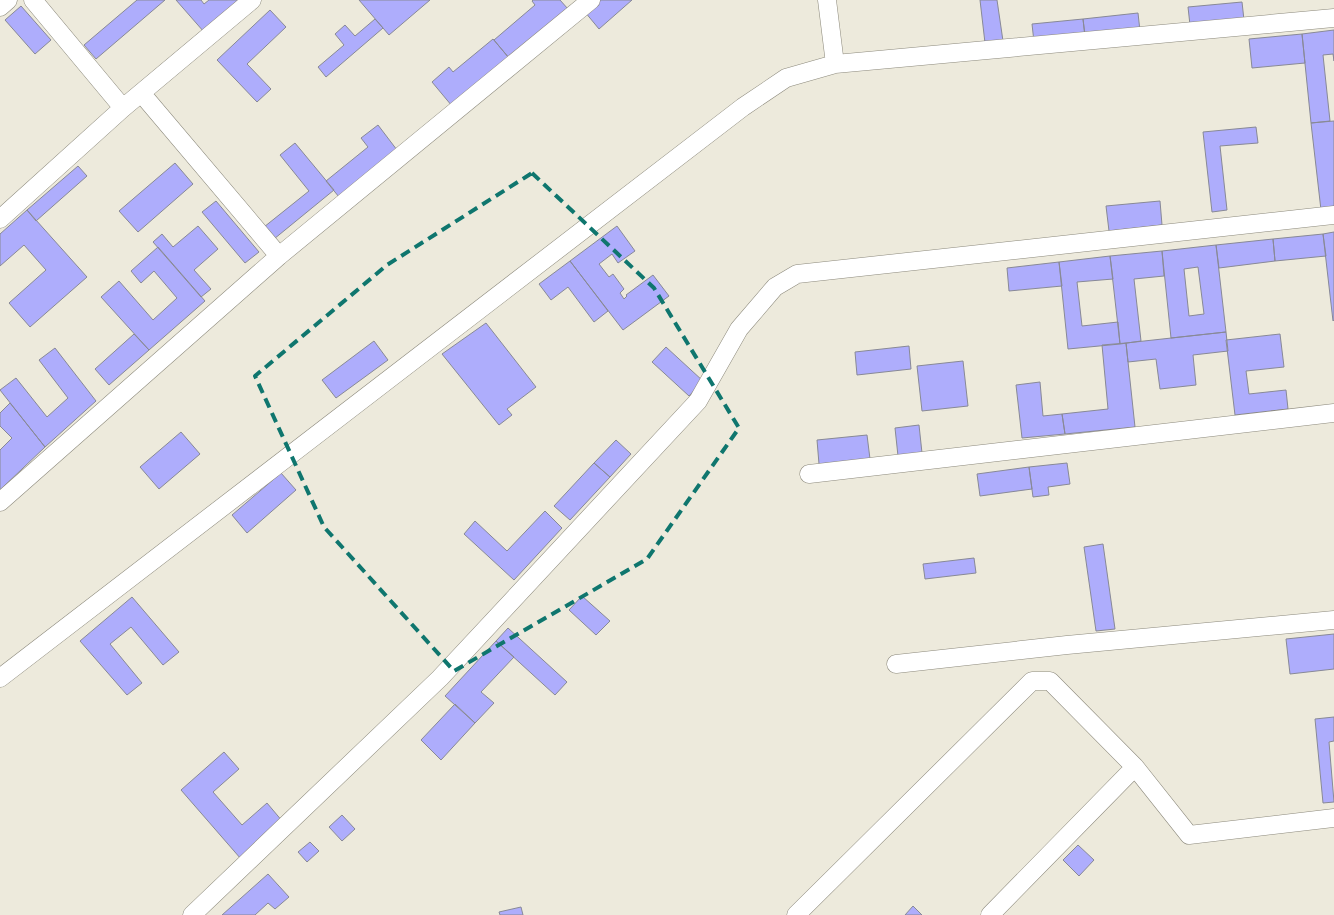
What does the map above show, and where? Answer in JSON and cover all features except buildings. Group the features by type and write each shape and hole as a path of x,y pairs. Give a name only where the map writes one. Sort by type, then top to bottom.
{"street":[{"path":"0,7 8,0"},
{"path":"33,0 123,108"},
{"path":"0,219 123,108 252,0"},
{"path":"0,502 279,256 572,6 591,0"},
{"path":"827,0 834,64"},
{"path":"0,678 743,108 786,78 834,64 1334,18"},
{"path":"142,94 279,256"},
{"path":"192,915 440,678 698,401 739,329 775,287 797,274 1334,215"},
{"path":"808,474 1334,413"},
{"path":"896,664 1067,645 1334,620"},
{"path":"796,915 1032,681 1050,681 1135,767 1188,835 1334,818"},
{"path":"990,915 1135,767"}],"highlighted area":[{"path":"532,173 654,288 739,428 647,559 454,671 324,527 255,376 387,265"}]}
